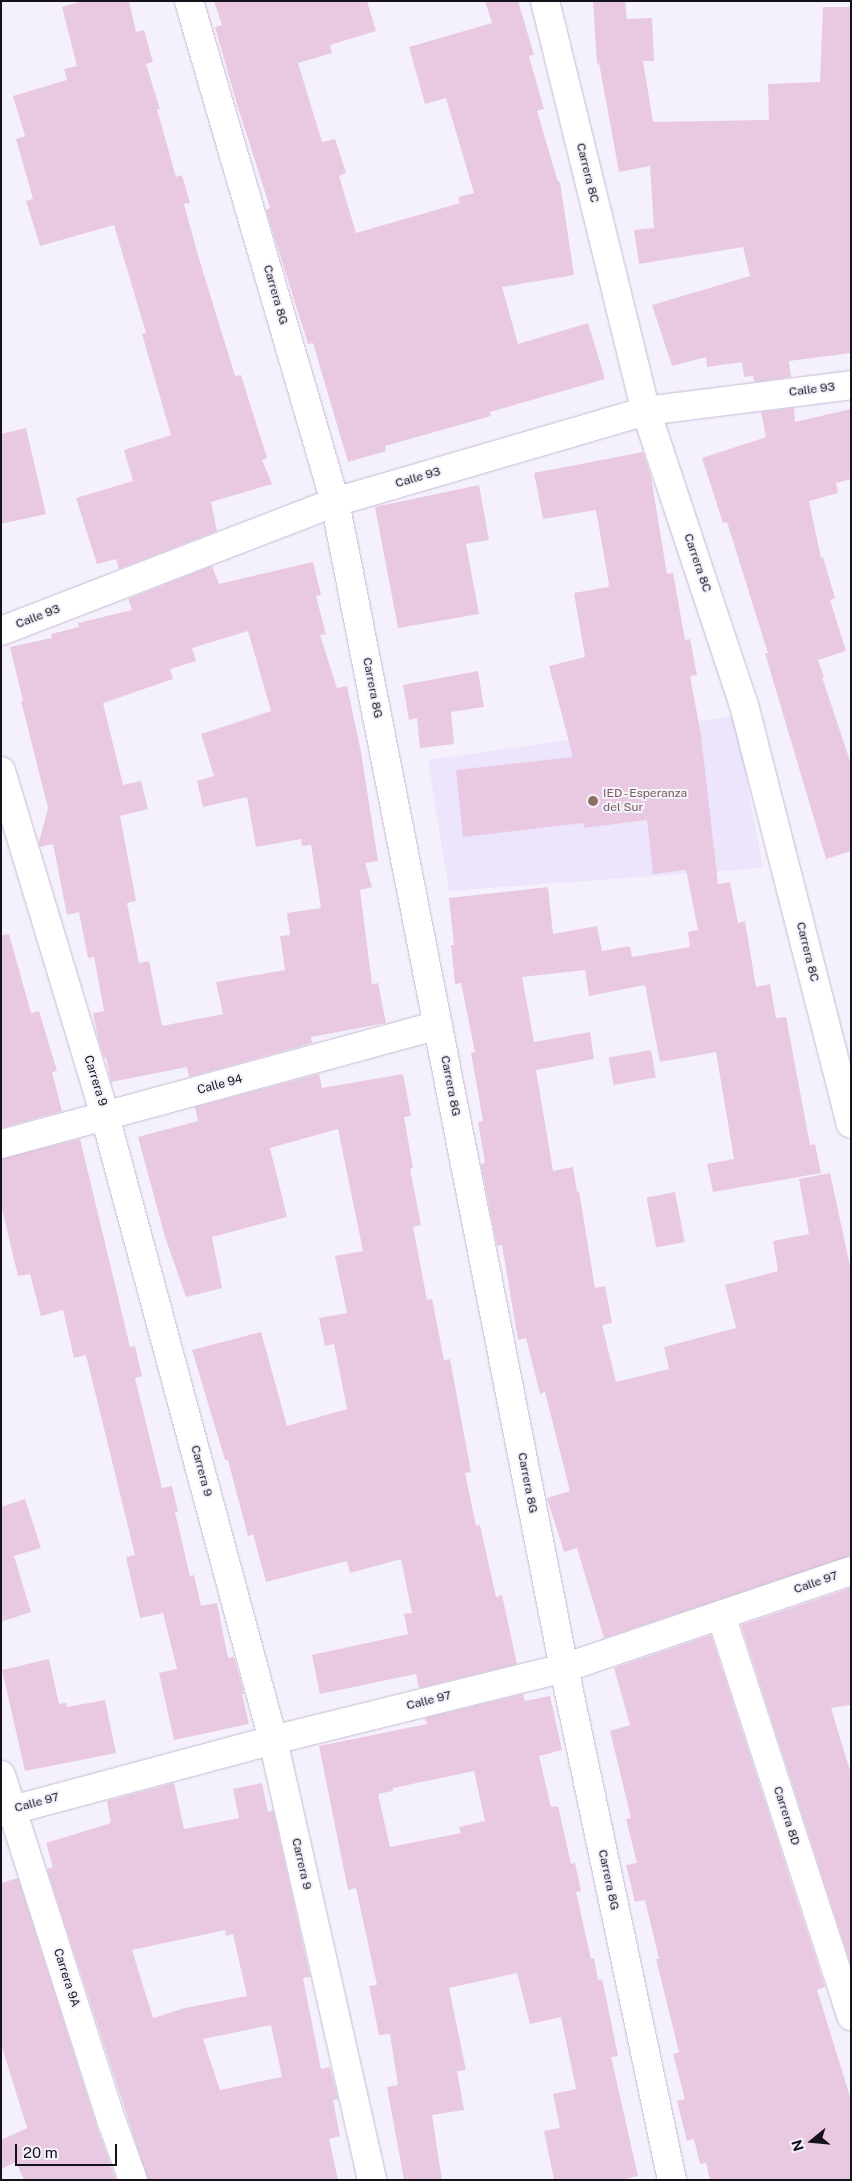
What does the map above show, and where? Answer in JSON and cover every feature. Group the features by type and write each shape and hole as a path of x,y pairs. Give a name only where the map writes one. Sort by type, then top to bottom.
{"street":[{"name":"Carrera 8G","path":"189,1 335,502 564,1668 672,2180"},
{"name":"Carrera 8C","path":"545,1 646,411 744,704 851,1124"},
{"name":"Calle 93","path":"1,631 335,502 646,411 851,385"},
{"name":"Carrera 9","path":"1,770 105,1116 273,1740 372,2180"},
{"name":"Calle 94","path":"1,1144 438,1025"},
{"name":"Calle 97","path":"6,1812 273,1740 564,1668 851,1571"},
{"name":"Carrera 8D","path":"721,1615 851,2016"},
{"name":"Carrera 9A","path":"1,1775 6,1812 133,2180"}],"shaded area":[{"name":"IED - Esperanza del Sur","path":"735,716 763,868 449,891 428,760"}],"building":[{"path":"83,1 129,1 136,32 144,30 153,62 146,64 160,109 157,109 176,177 182,175 190,203 184,204 198,255 235,376 241,375 267,458 262,460 272,484 211,502 217,531 119,569 116,559 97,564 76,498 133,481 124,450 171,435 142,334 146,333 114,225 40,246 26,201 33,199 16,139 25,136 13,96 67,80 64,69 77,66 62,7"},
{"path":"214,1 367,1 376,31 330,45 332,53 298,63 322,142 335,139 346,173 339,176 356,233 460,203 458,197 474,193 446,98 425,104 409,47 492,23 485,1 518,1 534,55 529,56 544,109 537,111 558,182 560,182 574,275 502,287 518,344 588,323 605,379 490,412 491,416 385,446 386,451 348,462 313,343 308,344 266,210 270,208 215,27 222,25"},
{"path":"593,1 625,1 627,19 652,18 654,61 643,61 653,122 769,120 768,84 820,82 823,7 851,7 851,353 789,361 791,377 754,382 753,376 744,377 742,362 707,367 706,357 672,366 652,305 750,276 743,247 639,264 634,230 654,228 650,166 619,172 599,63 597,64"},
{"path":"794,408 795,422 851,409 851,479 836,483 838,493 809,501 821,558 823,557 835,598 830,600 846,651 818,660 851,764 851,851 826,859 765,653 768,653 727,522 723,523 702,458 766,437 761,412"},
{"path":"26,428 46,514 1,524 1,434"},
{"path":"643,452 651,477 667,574 673,573 685,640 690,639 697,675 690,676 701,735 718,884 730,882 738,923 745,921 756,987 770,984 776,1018 786,1017 810,1145 815,1144 821,1173 713,1192 707,1164 734,1159 716,1052 660,1062 645,985 589,996 585,970 522,977 534,1042 590,1032 594,1059 536,1070 553,1171 573,1167 577,1192 579,1191 595,1288 605,1286 612,1323 602,1325 616,1382 669,1369 664,1347 736,1328 725,1285 778,1271 773,1241 809,1234 799,1179 830,1173 851,1271 851,1556 604,1638 577,1548 564,1552 547,1498 570,1491 545,1392 540,1394 526,1338 518,1340 502,1245 497,1246 481,1164 485,1163 478,1122 483,1121 471,1053 475,1052 461,983 455,984 451,945 454,945 449,898 548,887 553,934 597,926 602,951 630,946 632,957 690,947 688,932 698,930 686,870 653,874 647,820 584,828 583,823 463,837 456,770 573,757 549,666 585,657 574,593 608,587 609,584 596,510 543,519 534,473"},
{"path":"479,485 489,540 466,544 479,614 398,628 375,507"},
{"path":"313,562 321,595 316,596 326,634 320,635 337,688 347,686 361,752 378,861 365,863 372,887 360,890 372,984 378,983 386,1023 311,1037 312,1043 189,1077 187,1067 111,1082 93,1013 104,1011 94,957 88,958 79,912 67,915 53,844 40,847 39,842 48,808 21,701 23,701 10,647 52,638 51,634 79,627 78,623 132,610 128,599 212,566 219,584","holes":["248,631 271,711 201,734 214,776 197,781 203,807 247,797 256,847 301,839 302,846 311,845 321,908 287,913 290,935 280,936 285,970 216,982 223,1014 162,1026 149,961 139,963 127,903 136,901 120,816 148,809 141,781 123,785 103,703 173,679 170,669 196,661 192,648"]},
{"path":"478,671 484,707 451,712 454,744 420,748 417,718 409,720 403,685"},
{"path":"9,934 31,1013 39,1011 57,1071 52,1072 62,1111 1,1128 1,935"},
{"path":"651,1050 656,1078 614,1085 609,1057"},
{"path":"319,1074 322,1088 403,1074 411,1116 404,1117 413,1168 410,1169 421,1225 413,1227 427,1300 432,1299 444,1360 450,1359 471,1472 465,1473 476,1526 480,1525 496,1597 502,1595 517,1664 419,1688 416,1674 320,1694 312,1655 408,1634 404,1614 412,1613 401,1559 350,1573 347,1561 266,1582 253,1534 248,1536 228,1460 225,1460 192,1350 261,1332 287,1426 347,1409 334,1344 325,1346 319,1318 347,1313 335,1256 363,1251 338,1129 270,1148 287,1217 212,1237 222,1288 186,1297 165,1237 138,1137 198,1121 195,1107"},
{"path":"80,1139 130,1347 135,1346 142,1376 135,1378 162,1488 172,1486 178,1512 175,1512 190,1576 194,1575 201,1606 217,1603 228,1658 234,1657 244,1694 242,1694 249,1724 174,1740 159,1673 177,1669 163,1613 140,1618 126,1557 135,1555 86,1355 74,1358 63,1310 41,1316 30,1274 18,1276 1,1205 1,1159"},
{"path":"675,1192 685,1242 656,1248 647,1198"},
{"path":"25,1499 41,1548 14,1556 31,1612 1,1622 1,1507"},
{"path":"851,1588 851,1705 831,1708 851,1774 851,1965 741,1625"},
{"path":"711,1635 825,1987 817,1990 851,2100 851,2180 710,2180 706,2163 700,2164 694,2139 687,2141 677,2101 685,2099 673,2054 679,2052 656,1959 659,1959 645,1900 635,1902 626,1865 637,1863 626,1819 631,1818 610,1731 630,1725 614,1668"},
{"path":"49,1659 59,1704 66,1703 67,1707 105,1700 116,1753 25,1771 2,1670"},
{"path":"523,1694 525,1701 550,1696 562,1750 539,1756 551,1807 558,1806 571,1864 575,1863 581,1891 576,1892 591,1959 594,1958 598,1980 602,1979 618,2056 611,2057 638,2176 621,2180 554,2180 544,2131 560,2128 553,2094 576,2089 561,2017 530,2024 517,1973 449,1988 466,2070 457,2071 464,2110 432,2115 442,2180 404,2180 387,2087 398,2085 390,2034 379,2035 369,1986 377,1985 356,1888 348,1890 319,1746 427,1724 425,1718","holes":["474,1771 485,1821 459,1827 461,1833 390,1847 378,1794 393,1791 393,1788"]},
{"path":"174,1783 184,1829 239,1818 233,1789 262,1783 268,1812 273,1810 310,1977 303,1978 321,2069 330,2067 338,2099 333,2100 340,2136 329,2139 338,2180 148,2180 47,1869 53,1867 46,1843 111,1823 107,1801","holes":["225,1930 226,1936 233,1934 247,1996 185,2008 153,2018 132,1950","271,2025 282,2077 220,2090 203,2039"]},
{"path":"18,1878 97,2127 116,2180 24,2180 16,2162 1,2169 1,2140 27,2128 1,2044 1,1883"}],"place":[{"name":"IED - Esperanza del Sur","path":"593,801"}]}
